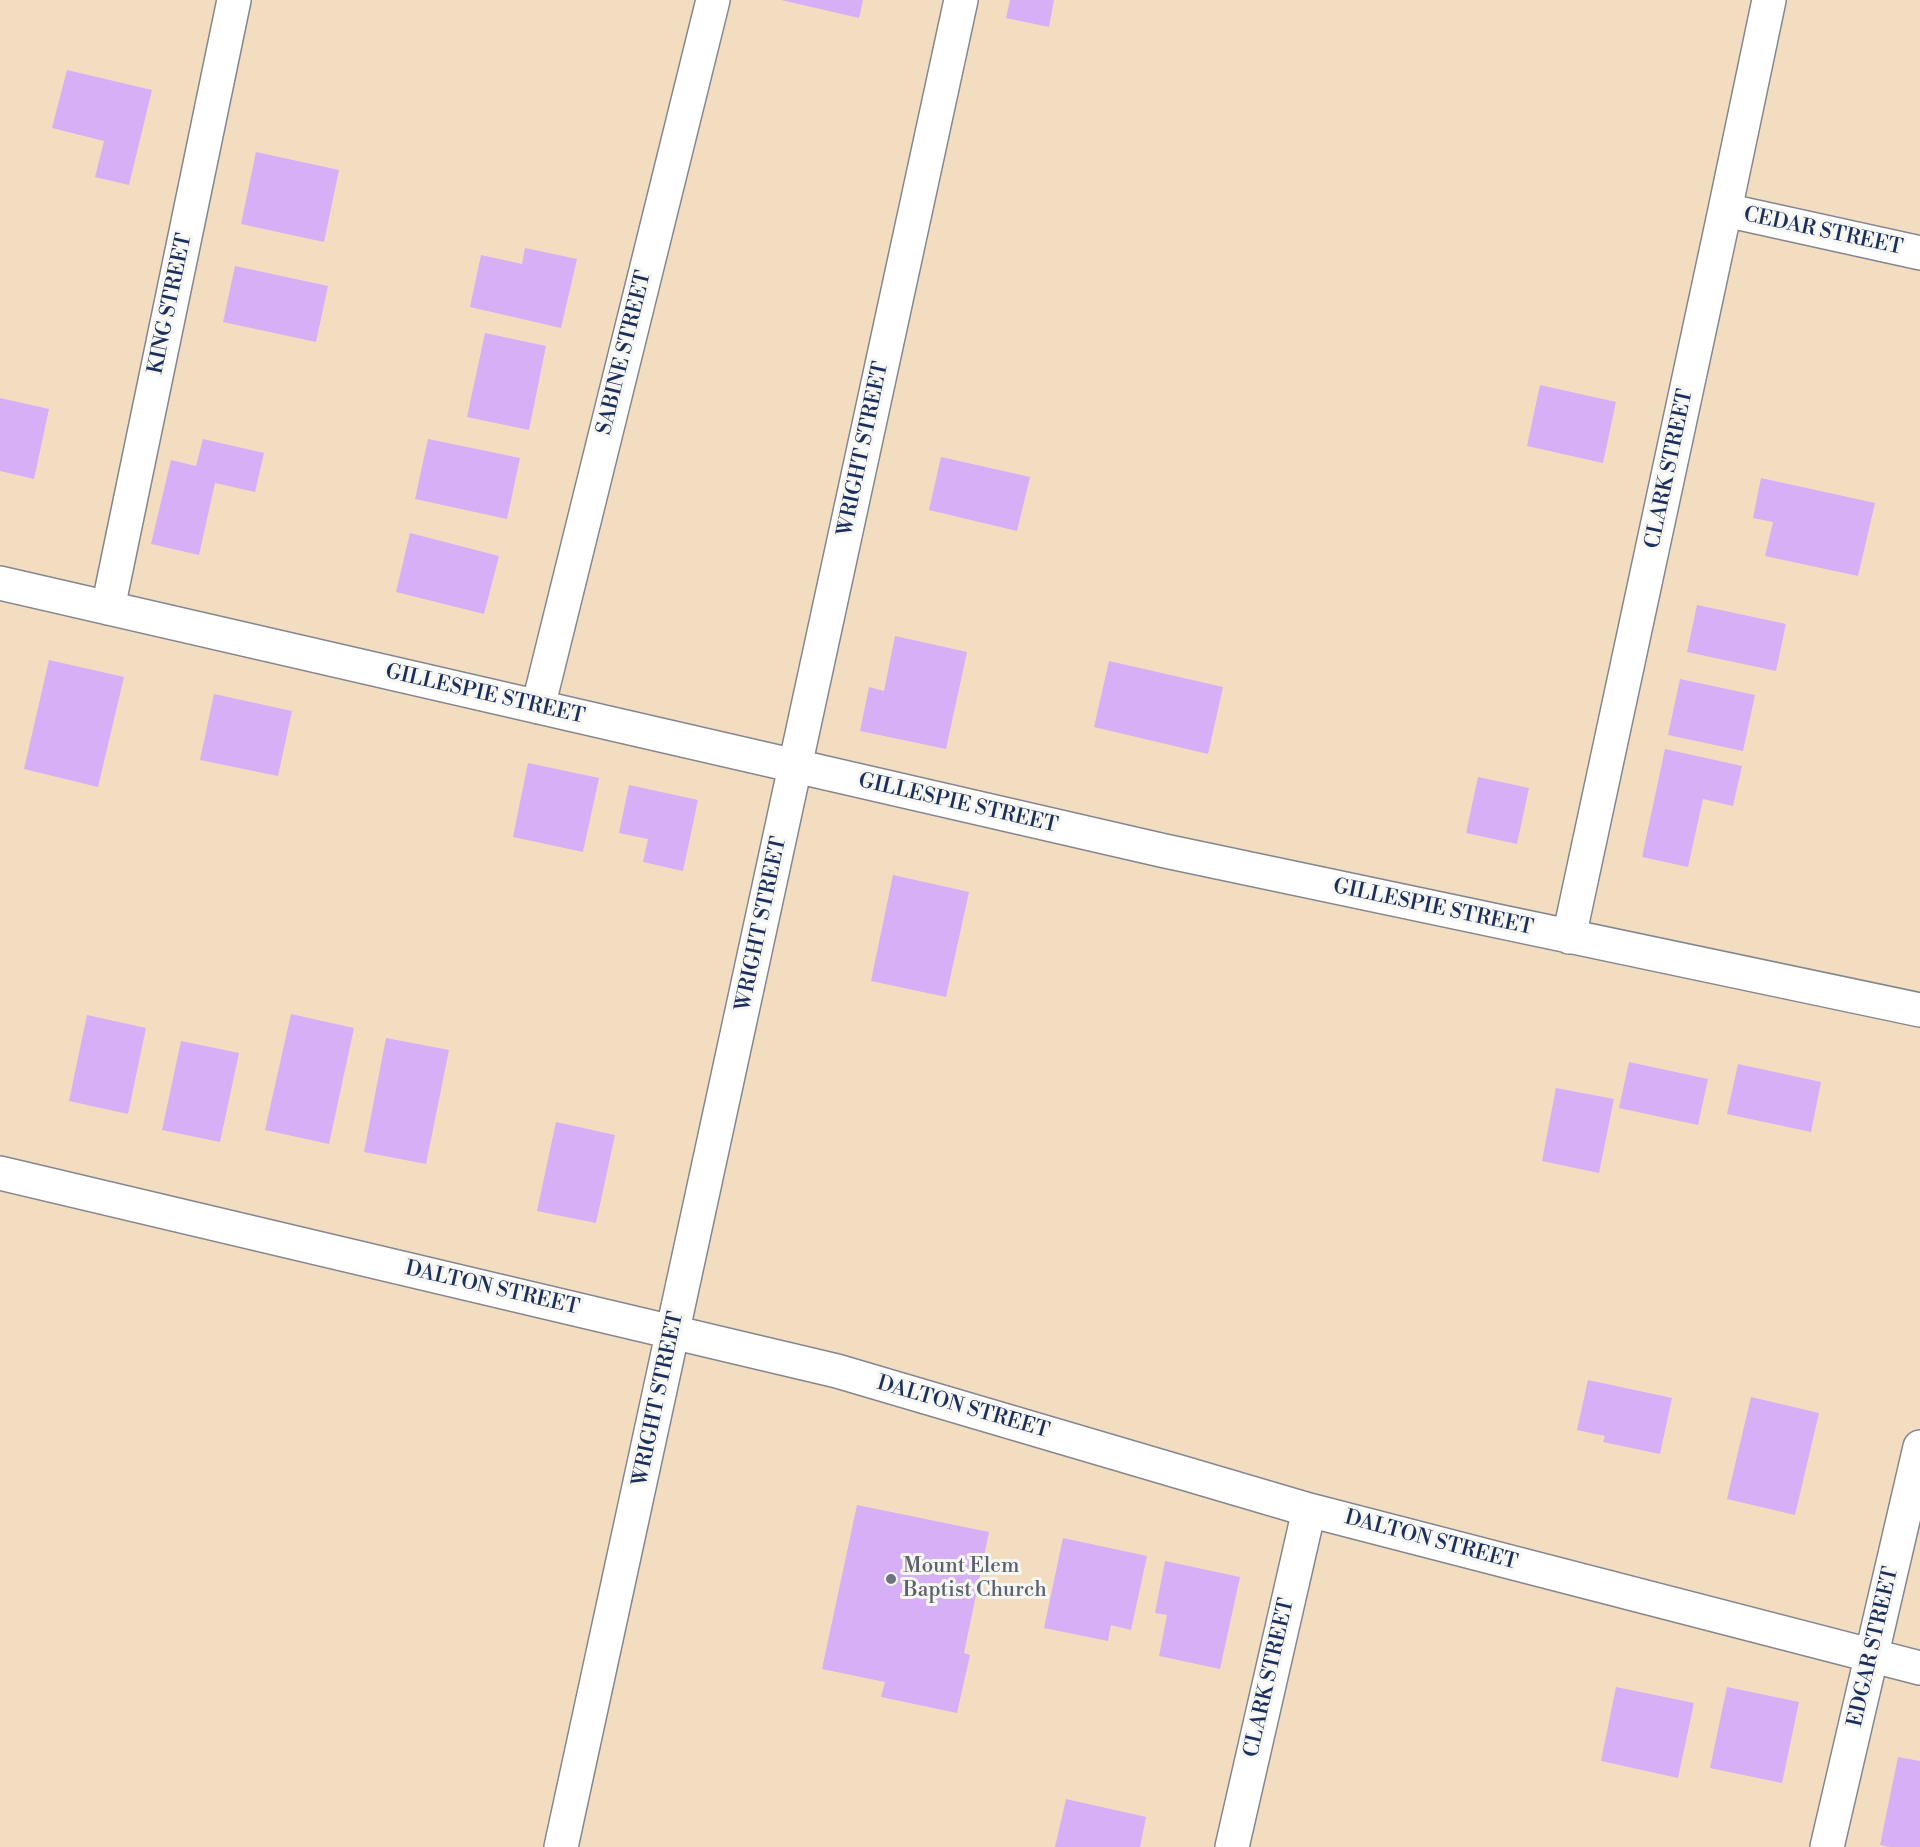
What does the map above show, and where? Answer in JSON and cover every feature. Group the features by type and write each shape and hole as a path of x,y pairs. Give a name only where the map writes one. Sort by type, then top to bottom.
{"street":[{"name":"KING STREET","path":"108,608 234,0"},
{"name":"SABINE STREET","path":"538,707 713,0"},
{"name":"WRIGHT STREET","path":"561,1847 961,0"},
{"name":"CLARK STREET","path":"1569,937 1768,0"},
{"name":"CEDAR STREET","path":"1725,210 1920,253"},
{"name":"GILLESPIE STREET","path":"0,583 1165,851 1920,1010"},
{"name":"DALTON STREET","path":"0,1173 837,1371 1309,1510 1920,1668"},
{"name":"EDGAR STREET","path":"1827,1847 1920,1447"},
{"name":"CLARK STREET","path":"1232,1847 1309,1510"}],"building":[{"path":"781,0 863,0 859,18"},
{"path":"1010,0 1054,0 1049,27 1006,18"},
{"path":"67,70 152,90 129,185 95,177 104,141 52,128"},
{"path":"256,152 339,170 324,242 241,224"},
{"path":"525,248 577,259 561,328 470,307 481,255 522,264"},
{"path":"235,266 328,286 316,342 223,322"},
{"path":"485,333 546,346 529,430 467,417"},
{"path":"1540,385 1616,402 1603,463 1527,446"},
{"path":"0,398 49,409 34,479 0,471"},
{"path":"203,439 264,453 255,492 215,483 199,555 151,544 171,460 196,466"},
{"path":"428,439 520,458 507,519 415,499"},
{"path":"941,457 1030,477 1017,531 929,510"},
{"path":"1761,478 1875,503 1858,576 1765,556 1773,522 1753,518"},
{"path":"410,533 499,556 484,614 396,592"},
{"path":"1697,605 1786,624 1776,671 1687,652"},
{"path":"895,636 967,652 946,749 860,731 869,687 884,691"},
{"path":"49,660 124,677 98,787 24,769"},
{"path":"1109,661 1223,687 1208,754 1094,727"},
{"path":"1680,679 1755,695 1743,751 1668,735"},
{"path":"214,694 292,711 278,776 200,760"},
{"path":"1665,749 1742,766 1733,806 1703,799 1688,867 1642,857"},
{"path":"528,763 599,778 583,852 513,837"},
{"path":"1478,777 1529,788 1517,844 1466,833"},
{"path":"629,785 698,800 683,871 643,862 648,839 619,833"},
{"path":"893,875 969,892 946,997 871,981"},
{"path":"291,1014 354,1028 329,1144 265,1130"},
{"path":"87,1015 146,1028 128,1114 69,1101"},
{"path":"386,1038 449,1050 426,1164 364,1152"},
{"path":"181,1041 239,1053 220,1142 162,1130"},
{"path":"1629,1062 1708,1079 1698,1125 1619,1108"},
{"path":"1738,1064 1821,1082 1811,1132 1727,1114"},
{"path":"1556,1088 1614,1099 1599,1173 1542,1161"},
{"path":"556,1122 615,1135 596,1223 537,1211"},
{"path":"1588,1380 1672,1398 1660,1454 1603,1442 1605,1436 1577,1430"},
{"path":"1751,1397 1819,1413 1795,1515 1727,1499"},
{"path":"857,1505 989,1532 964,1653 970,1655 957,1713 881,1697 885,1682 822,1669"},
{"path":"1063,1538 1147,1556 1131,1630 1111,1625 1108,1641 1044,1628"},
{"path":"1165,1561 1240,1577 1220,1669 1159,1656 1167,1615 1155,1613"},
{"path":"1616,1687 1694,1703 1678,1778 1601,1761"},
{"path":"1727,1687 1799,1702 1782,1783 1710,1768"},
{"path":"1898,1757 1920,1761 1920,1847 1880,1845"},
{"path":"1066,1799 1146,1817 1140,1847 1055,1847"}],"place":[{"name":"Mount Elem Baptist Church","path":"891,1579"}]}
